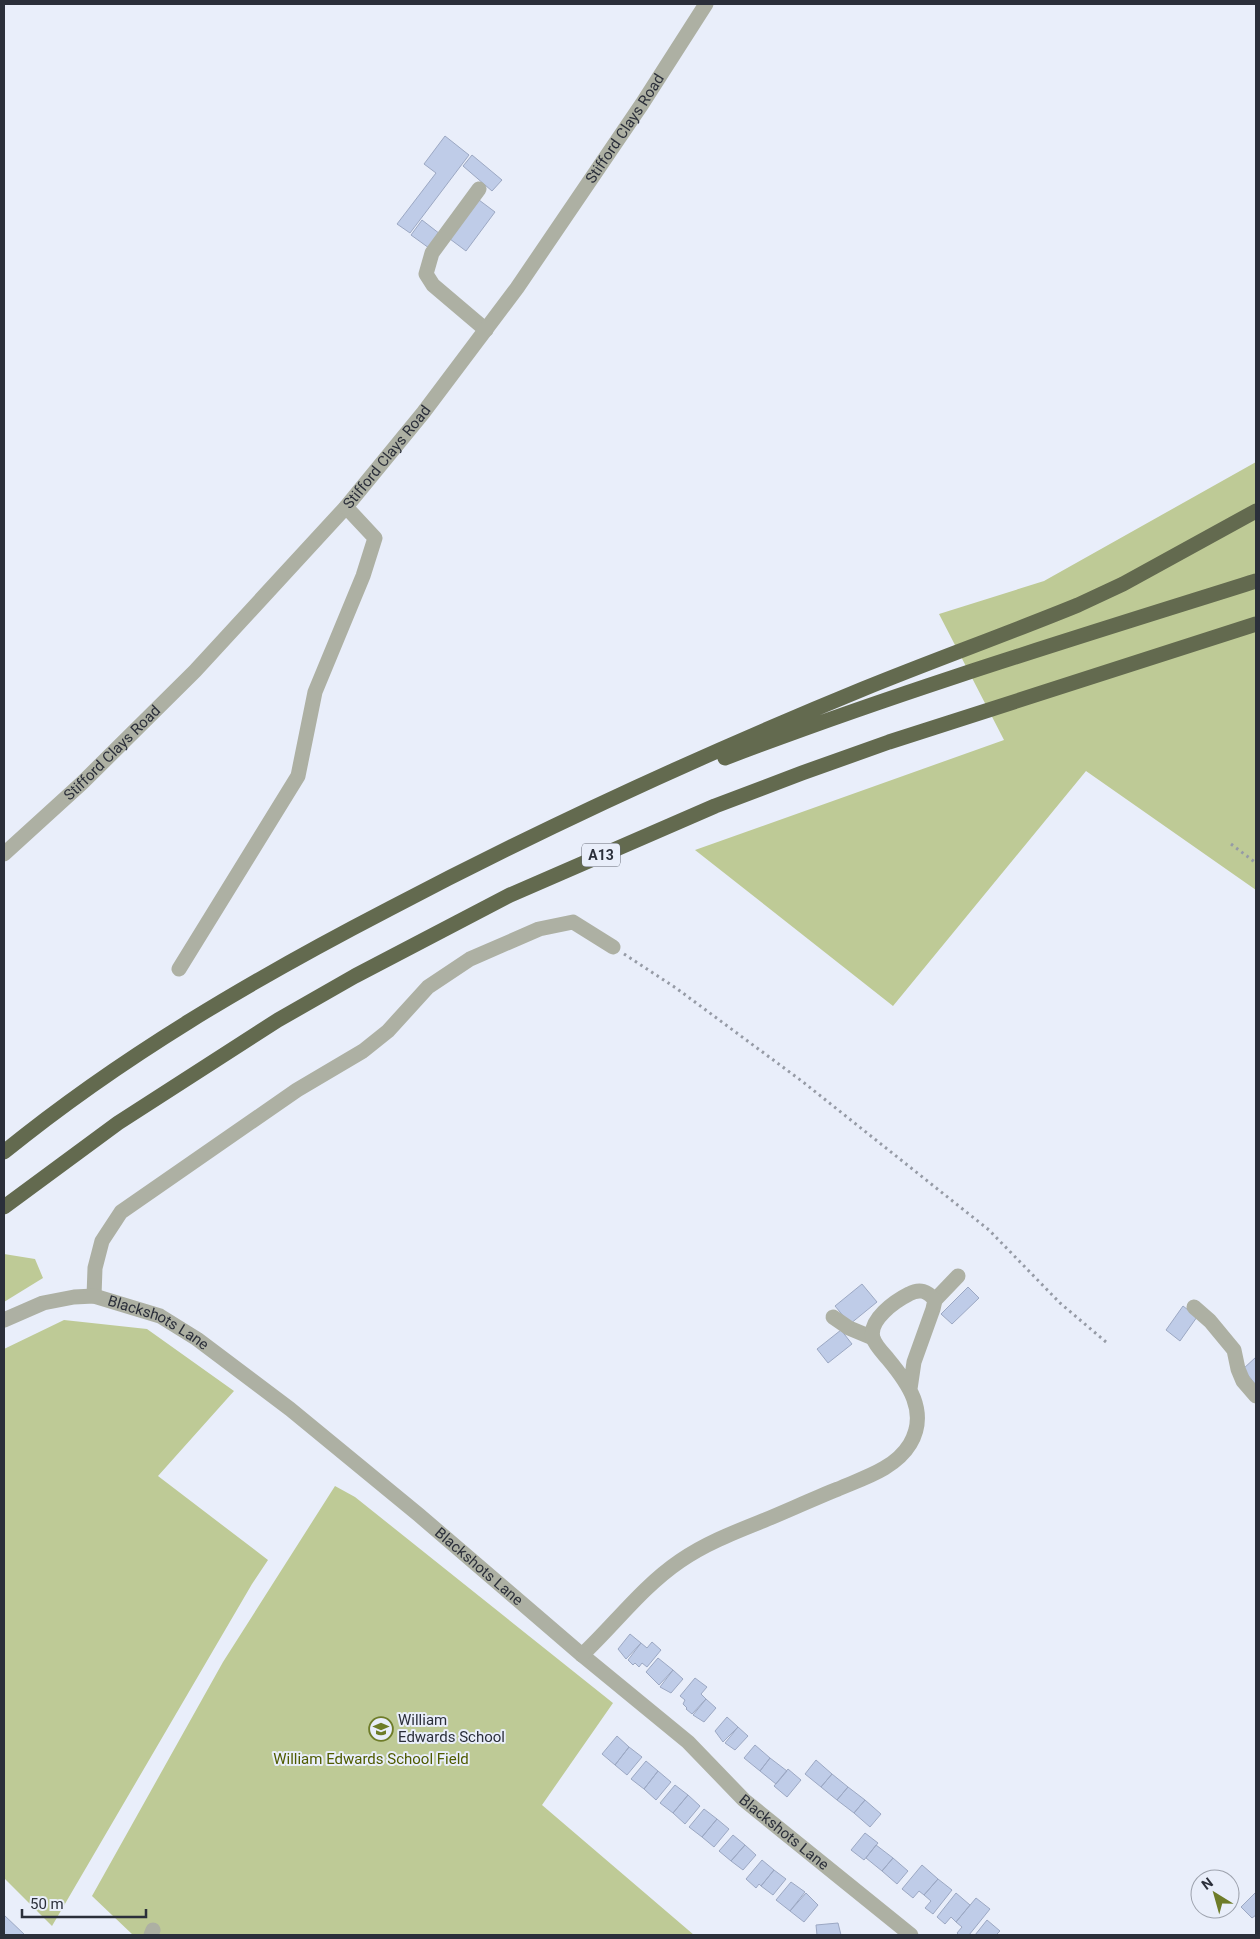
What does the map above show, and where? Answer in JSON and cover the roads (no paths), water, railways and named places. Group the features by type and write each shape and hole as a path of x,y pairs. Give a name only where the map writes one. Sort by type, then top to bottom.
{"highway":[{"path":"4,1152 32,1128 180,1026 254,981 490,856 789,719 1078,605 1123,584 1256,511"},
{"path":"602,804 823,720 909,690 1256,581"},
{"name":"A13","path":"4,1207 118,1123 278,1020 363,971 510,895 706,810 802,773 888,742 1256,624"}],"street":[{"name":"Stifford Clays Road","path":"4,854 82,783 195,671 346,507 424,413 517,288 615,144 706,4"},
{"path":"479,189 432,253 426,274 433,285 486,330"},
{"path":"179,969 298,776 315,692 364,576 376,538 346,507"},
{"path":"94,1296 95,1268 102,1241 121,1212 297,1090 363,1051 388,1031 428,987 470,959 539,930 573,922 612,947"},
{"path":"910,1389 914,1362 934,1309 935,1300 958,1276"},
{"path":"873,1338 876,1320 884,1311 909,1294 919,1290 928,1292 935,1300"},
{"name":"Blackshots Lane","path":"4,1320 43,1304 74,1297 94,1296 160,1316 197,1339 290,1409 418,1515 582,1655 688,1742 744,1800 911,1935"},
{"path":"1194,1307 1210,1321 1234,1350 1243,1381 1256,1396"},
{"path":"582,1655 641,1594 679,1561 714,1540 863,1478 893,1463 904,1452 915,1432 917,1422 917,1410 910,1389 873,1338 833,1318"}],"place":[{"name":"William Edwards School","path":"381,1729"}],"park label":[{"name":"William Edwards School Field","path":"371,1759"}]}
